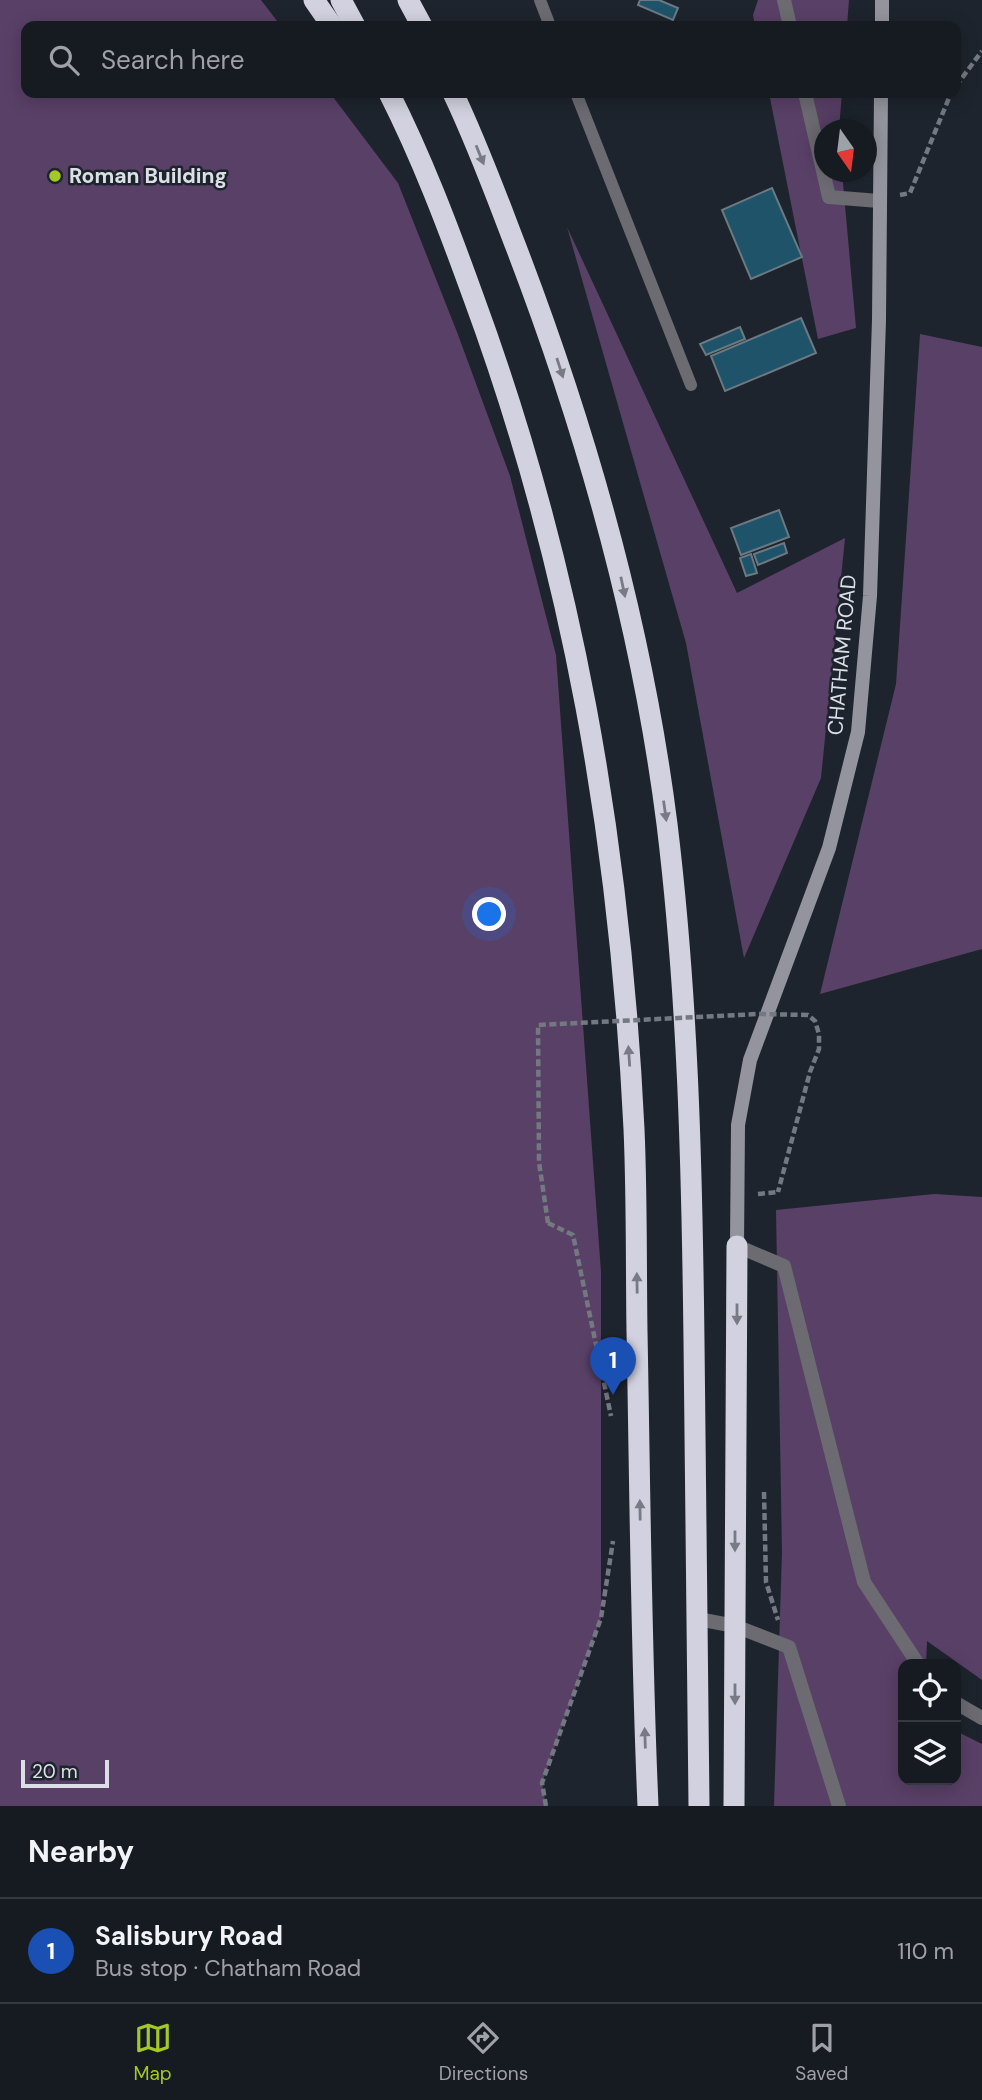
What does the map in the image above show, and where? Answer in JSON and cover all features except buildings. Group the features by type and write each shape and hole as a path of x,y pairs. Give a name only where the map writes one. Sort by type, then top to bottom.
{"highway":[{"path":"314,0 329,21"},
{"path":"341,0 352,21"},
{"path":"408,0 419,21"},
{"path":"390,98 457,252 521,433 570,621 606,816 621,938 634,1131 642,1661 648,1806"},
{"path":"455,98 539,307 566,387 618,564 656,753 666,822 682,966 691,1140 699,1806"},
{"path":"734,1806 737,1246"}],"street":[{"path":"784,0 789,21"},
{"path":"882,21 883,0"},
{"path":"806,98 829,197 879,201"},
{"name":"CHATHAM ROAD","path":"737,1246 738,1125 750,1060 829,848 858,732 870,596 879,320 881,98"},
{"path":"737,1246 784,1266 864,1582 915,1659"},
{"path":"698,1619 735,1626 789,1647 839,1806"},
{"path":"961,1706 982,1718"}],"lane":[{"path":"540,0 548,21"},
{"path":"578,98 691,385"}],"path":[{"path":"961,79 982,51"},
{"path":"910,193 949,98"},
{"path":"573,1235 548,1223 539,1162 538,1025 758,1014 808,1015 815,1021 819,1034 819,1049 810,1072 778,1192"},
{"path":"546,1806 542,1783 600,1618 613,1540"}],"shaded area":[{"path":"0,0 261,0 277,21 21,21 21,98 334,98 398,183 457,332 510,476 556,655 601,1272 601,1618 542,1783 546,1806 0,1806"},
{"path":"758,0 849,0 847,21 754,21 753,15"},
{"path":"770,98 842,98 840,119 814,119 814,182 843,182 856,328 818,339"},
{"path":"567,227 737,593 845,538 821,778 744,958 686,643"},
{"path":"920,334 982,347 982,949 820,994 896,684"},
{"path":"934,1194 982,1197 982,1680 961,1665 961,1659 952,1659 927,1641 926,1659 898,1659 898,1785 961,1785 961,1734 982,1744 982,1806 774,1806 782,1552 776,1210"}],"place":[{"name":"Roman Building","path":"55,176"},
{"name":"Salisbury Road","path":"613,1395"}]}
